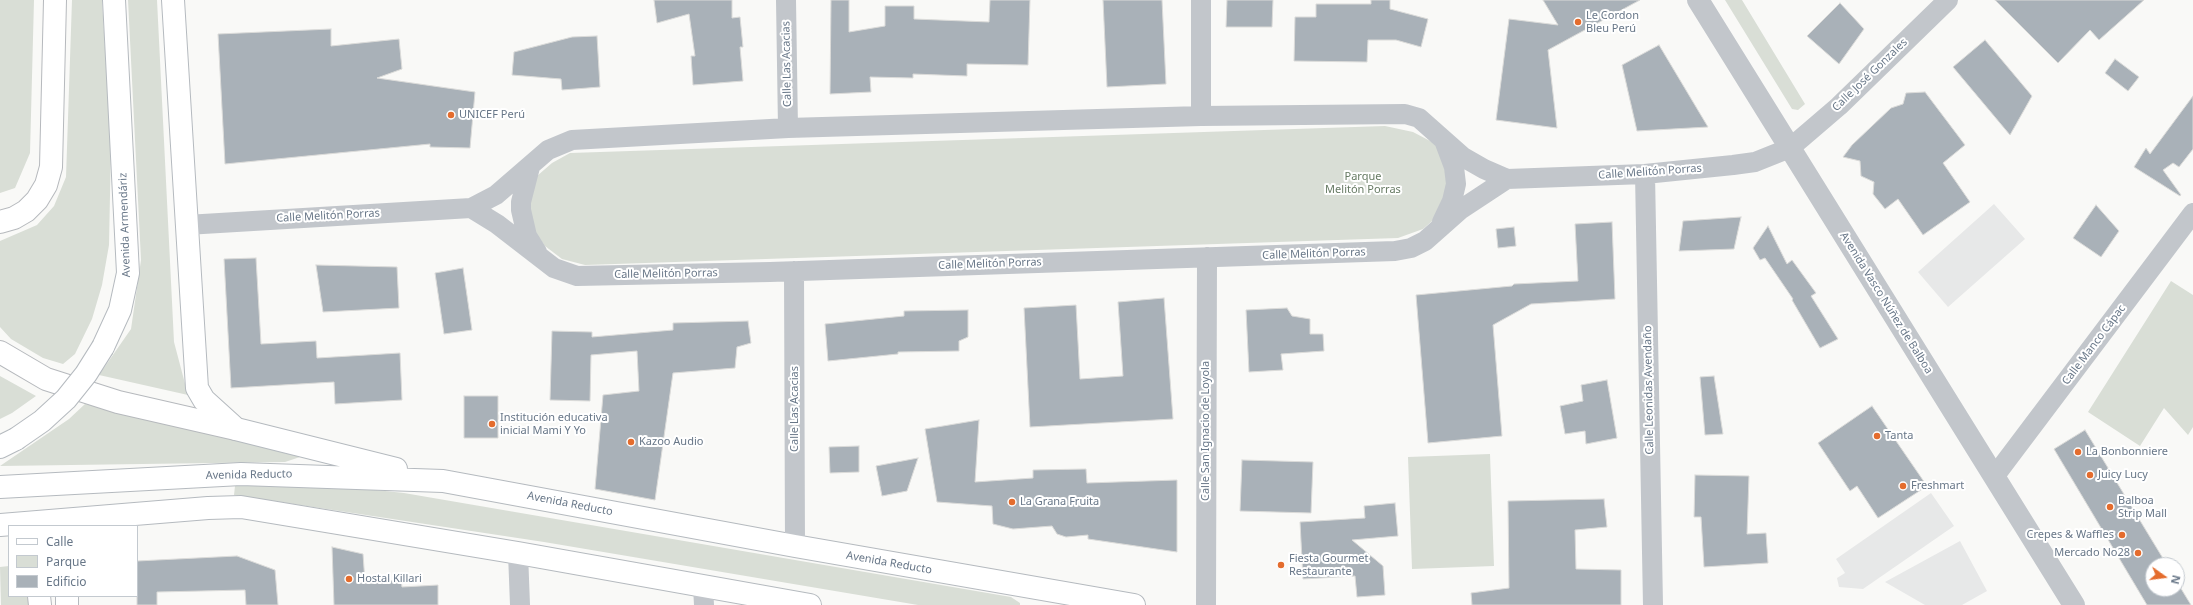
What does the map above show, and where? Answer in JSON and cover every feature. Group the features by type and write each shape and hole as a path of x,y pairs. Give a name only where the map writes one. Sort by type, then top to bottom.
{"main road":[{"path":"0,222 14,218 26,211 37,200 46,185 51,167 55,0"},
{"path":"173,0 197,388 208,404 236,429"},
{"name":"Avenida Armendáriz","path":"8,443 42,421 66,399 86,374 103,347 120,310 128,273 115,1"},
{"path":"0,352 46,379 118,402 236,429 443,481"},
{"name":"Avenida Reducto","path":"8,487 241,474 443,481 795,546 1061,599 1134,605"},
{"path":"9,524 61,524 208,508 241,507 518,553 704,595 810,605"}],"street":[{"name":"Calle Las Acacias","path":"786,0 788,128"},
{"path":"1201,0 1201,116"},
{"name":"Avenida Vasco Núñez de Balboa","path":"1698,0 2074,605"},
{"name":"Calle José Gonzales","path":"1790,148 1839,106 1948,0"},
{"name":"Calle Melitón Porras","path":"186,225 471,208 496,195 548,150 572,140 788,128 1201,116 1405,114 1419,118 1463,157 1484,169 1507,179 1645,174 1755,162 1790,148"},
{"path":"1439,229 1452,201 1456,184 1454,167 1444,141"},
{"path":"530,167 521,202 521,210 527,236 541,259"},
{"name":"Calle Leonidas Avendaño","path":"1645,174 1653,605"},
{"name":"Calle Melitón Porras","path":"471,208 507,231 554,268 577,276 794,271 1395,251 1411,248 1425,241 1473,201 1507,179"},
{"name":"Calle Manco Cápac","path":"1994,477 2193,213"},
{"name":"Calle San Ignacio de Loyola","path":"1206,605 1207,257"},
{"name":"Calle Las Acacias","path":"794,271 795,546"},
{"path":"518,553 520,605"}],"shaded area":[{"path":"1994,204 2025,239 1948,307 1918,272"},
{"path":"1931,493 1954,526 1863,589 1839,587 1837,578 1845,573 1836,559"},
{"path":"1960,541 1987,591 1962,605 1925,605 1885,582"}],"green space":[{"path":"0,0 34,0 30,153 15,188 0,193"},
{"path":"72,0 102,0 111,145 109,245 102,285 92,319 75,354 63,364 43,358 11,339 0,327 0,241 37,225 54,206 66,177"},
{"path":"128,0 157,0 174,342 188,395 99,375 131,329 141,260"},
{"path":"1725,0 1742,0 1805,104 1798,110 1792,109"},
{"name":"Parque Melitón Porras","path":"1385,126 1413,132 1434,143 1446,161 1452,179 1439,215 1423,229 1398,238 585,265 562,259 545,246 534,231 529,216 529,195 537,176 552,163 570,153"},
{"path":"2171,281 2193,295 2193,427 2188,435 2164,408 2140,446 2088,412"},
{"path":"0,376 36,396 12,413 0,419"},
{"path":"85,404 300,457 285,462 0,466 69,419"},
{"path":"1490,454 1494,566 1412,569 1408,457"},
{"path":"301,482 404,493 1011,597 1020,603 1020,605 918,605 544,542 234,495 235,486"},
{"path":"8,566 8,597 29,597 30,605 1,605 0,567"}],"building":[{"path":"654,0 732,0 732,18 740,17 743,47 740,47 743,81 693,85 691,56 695,56 689,14 657,23"},
{"path":"831,0 849,0 849,32 885,26 885,6 914,6 914,19 989,22 990,0 1030,0 1028,65 967,64 967,76 913,74 913,78 870,77 871,92 830,94"},
{"path":"1103,0 1162,0 1166,84 1107,87"},
{"path":"1227,0 1273,0 1272,27 1226,27"},
{"path":"1371,0 1390,0 1390,9 1428,19 1421,47 1396,40 1368,40 1367,62 1294,61 1295,17 1316,17 1316,4 1371,4"},
{"path":"1543,0 1640,0 1548,50 1557,128 1496,120 1509,19 1558,25"},
{"path":"1995,0 2144,0 2099,40 2090,30 2058,63"},
{"path":"1840,3 1864,29 1839,64 1807,36"},
{"path":"331,29 331,46 399,39 402,69 377,78 475,92 470,148 430,147 430,144 225,164 218,34"},
{"path":"597,36 600,87 562,90 561,79 512,75 514,52 572,37"},
{"path":"1985,40 2032,96 2010,135 1953,67"},
{"path":"1659,45 1708,127 1637,131 1622,65"},
{"path":"2115,59 2139,77 2128,91 2105,73"},
{"path":"1925,92 1965,145 1943,163 1970,202 1923,235 1898,199 1885,209 1873,194 1874,182 1861,176 1860,161 1843,157 1852,145 1891,108 1903,104 1906,93"},
{"path":"2193,96 2193,149 2179,167 2173,163 2163,170 2181,195 2180,196 2134,167 2146,148 2150,154"},
{"path":"2096,205 2119,231 2101,257 2073,238"},
{"path":"1741,217 1734,249 1679,251 1683,221"},
{"path":"1612,222 1615,299 1531,304 1493,325 1502,436 1428,443 1416,295 1512,286 1514,284 1578,281 1575,224"},
{"path":"1768,226 1787,264 1792,260 1816,293 1811,296 1838,339 1820,348 1792,300 1793,299 1765,258 1760,260 1753,248"},
{"path":"1514,227 1516,246 1498,248 1496,229"},
{"path":"256,258 261,344 316,341 317,358 400,353 402,400 335,404 334,382 231,388 224,259"},
{"path":"316,265 397,267 399,308 323,312"},
{"path":"463,268 472,330 444,334 435,273"},
{"path":"1164,298 1173,419 1030,427 1024,308 1076,305 1080,379 1123,376 1118,302"},
{"path":"1287,308 1292,316 1310,319 1310,334 1323,334 1324,351 1281,354 1283,370 1249,372 1246,310"},
{"path":"968,310 968,337 959,341 959,351 898,352 898,354 828,361 825,324 904,316 904,311"},
{"path":"748,321 751,343 737,347 735,368 673,373 655,500 595,489 603,395 639,391 637,351 591,355 590,401 550,400 552,331 592,332 592,337 673,330 673,323"},
{"path":"1714,376 1723,434 1705,435 1700,377"},
{"path":"1607,380 1617,438 1586,444 1585,431 1565,434 1560,406 1583,401 1581,385"},
{"path":"464,396 498,396 498,438 464,438"},
{"path":"1872,406 1927,486 1878,518 1857,486 1850,491 1818,443"},
{"path":"979,420 975,482 1033,478 1033,470 1086,469 1087,483 1177,480 1177,552 1088,539 1088,535 1066,537 1057,534 1052,526 1013,529 993,524 992,506 937,502 925,429"},
{"name":"Balboa Strip Mall","path":"2085,430 2162,557 2145,557 2145,597 2185,597 2185,595 2191,605 2147,605 2054,449"},
{"path":"859,446 859,472 830,473 829,447"},
{"path":"918,458 907,491 882,496 876,466"},
{"path":"1242,460 1313,462 1311,513 1240,511"},
{"path":"1695,475 1749,476 1747,534 1766,533 1768,563 1704,567 1701,517 1694,517"},
{"path":"1604,499 1607,527 1575,530 1576,569 1621,570 1621,605 1472,605 1471,593 1509,588 1508,501"},
{"path":"1395,503 1398,536 1352,540 1383,566 1385,595 1357,597 1355,576 1303,579 1300,522 1365,518 1364,506"},
{"path":"332,547 363,554 365,582 401,580 402,587 438,585 438,605 334,605"},
{"path":"237,556 275,570 278,605 246,605 245,590 157,592 157,605 137,605 138,561"}],"place":[{"name":"Le Cordon Bleu Perú","path":"1578,22"},
{"name":"UNICEF Perú","path":"451,115"},
{"name":"Institución educativa inicial Mami Y Yo","path":"492,424"},
{"name":"Tanta","path":"1877,436"},
{"name":"Kazoo Audio","path":"631,442"},
{"name":"La Bonbonniere","path":"2078,452"},
{"name":"Juicy Lucy","path":"2090,475"},
{"name":"Freshmart","path":"1903,486"},
{"name":"La Grana Fruita","path":"1012,502"},
{"name":"Balboa Strip Mall","path":"2110,507"},
{"name":"Crepes & Waffles","path":"2122,535"},
{"name":"Mercado No28","path":"2138,553"},
{"name":"Fiesta Gourmet Restaurante","path":"1281,565"},
{"name":"Hostal Killari","path":"349,579"}]}
